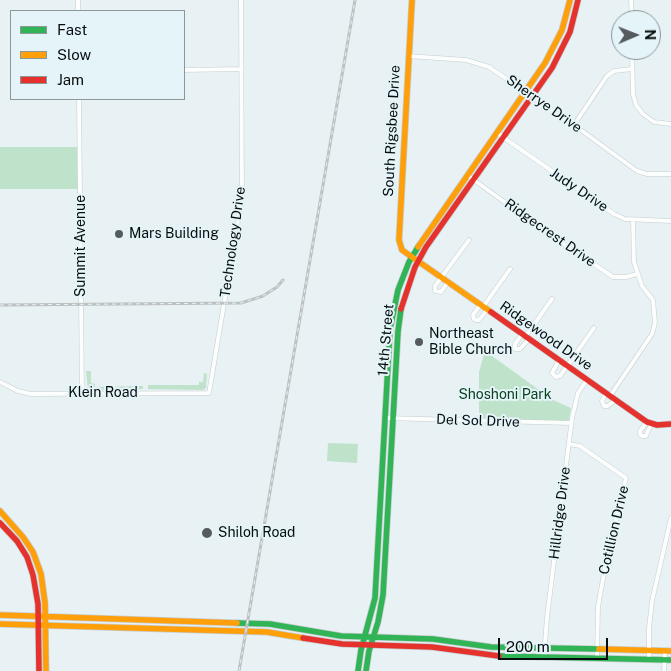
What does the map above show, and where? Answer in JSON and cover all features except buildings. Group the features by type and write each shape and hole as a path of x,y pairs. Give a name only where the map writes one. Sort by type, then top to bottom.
{"main road":[{"name":"South Rigsbee Drive","path":"411,257 402,250 399,240 412,0"},
{"name":"14th Street","path":"358,671 374,598 390,328 401,279 411,257 546,63 564,24 570,0"},
{"name":"14th Street","path":"366,671 382,604 396,364 402,301 418,261 533,96 562,50 572,26 578,0"},
{"name":"Ridgewood Drive","path":"411,257 649,423 671,424"},
{"path":"395,299 402,301"},
{"path":"388,363 396,364"},
{"path":"381,493 389,494"},
{"path":"0,511 23,537 33,552 41,574 46,624 46,671"},
{"path":"0,523 17,541 27,557 33,575 38,604 39,671"},
{"path":"17,541 23,537"},
{"path":"377,556 385,557"},
{"path":"0,615 231,622 287,626 329,634 433,639 483,646 668,651"},
{"path":"116,626 117,618"},
{"path":"0,624 233,630 285,634 327,642 371,646 432,647 502,656 668,660"},
{"path":"285,634 287,626"},
{"path":"432,647 433,639"}],"street":[{"name":"Technology Drive","path":"209,393 242,197 241,0"},
{"name":"Sherrye Drive","path":"408,56 460,59 475,62 495,70 638,171 647,174 671,174"},
{"path":"632,60 633,94 636,105 643,114 654,122 671,124"},
{"path":"185,70 242,69"},
{"path":"574,124 607,76 614,71 632,69"},
{"name":"Summit Avenue","path":"79,100 82,393"},
{"name":"Judy Drive","path":"497,133 625,220 671,221"},
{"name":"Ridgecrest Drive","path":"467,175 613,277 626,277 637,274"},
{"path":"615,400 608,406 604,406 602,400 608,395 652,334 655,323 654,303 642,286 632,252 633,220"},
{"path":"448,282 441,292 436,292 434,287 469,240"},
{"path":"483,307 510,269"},
{"path":"525,337 552,299"},
{"path":"559,360 552,373 554,377 560,376 594,328"},
{"name":"Hillridge Drive","path":"544,657 547,617 571,424 576,398 587,380"},
{"name":"Klein Road","path":"0,382 26,393 209,393"},
{"name":"Del Sol Drive","path":"385,418 571,424"},
{"name":"Cotillion Drive","path":"569,444 580,446 626,478 606,562 598,607 597,650"},
{"path":"649,660 649,628 652,601 671,518"},
{"path":"597,650 597,659"},
{"path":"664,671 668,660 668,651"}],"green space":[{"path":"0,147 79,147 79,189 0,189"},
{"name":"Shoshoni Park","path":"485,351 553,400 571,408 569,420 566,422 479,418 479,372"},
{"path":"86,371 91,371 91,383 95,384 95,387 143,386 143,389 88,390"},
{"path":"204,373 207,374 206,388 203,390 148,389 148,385 199,385 199,382 203,382"},
{"path":"328,443 358,444 357,463 327,461"}],"railway":[{"path":"239,671 355,0"},
{"path":"0,305 241,303 263,296 277,287 283,280"}],"traffic: fast":[{"path":"358,671 361,650 375,598 390,329 398,290 409,262 418,247"},
{"path":"366,671 383,595 398,331 401,309"},
{"path":"237,623 270,624 341,636 433,639 491,647 599,649"},
{"path":"499,656 671,660"}],"traffic: slow":[{"path":"412,0 399,240 402,250 491,312"},
{"path":"418,247 545,63 562,30 570,0"},
{"path":"0,511 23,537 33,552 41,574 45,603 46,671"},
{"path":"0,615 237,623"},
{"path":"0,624 267,632 303,638"},
{"path":"599,649 671,651"}],"traffic: jam":[{"path":"401,309 415,267 426,247 552,68 570,32 578,0"},
{"path":"491,312 647,422 657,425 671,424"},
{"path":"0,523 17,541 27,557 33,575 38,604 39,671"},
{"path":"303,638 342,644 432,647 499,656"}],"place":[{"name":"Mars Building","path":"119,234"},
{"name":"Northeast Bible Church","path":"419,342"},
{"name":"Shiloh Road","path":"207,533"}]}
